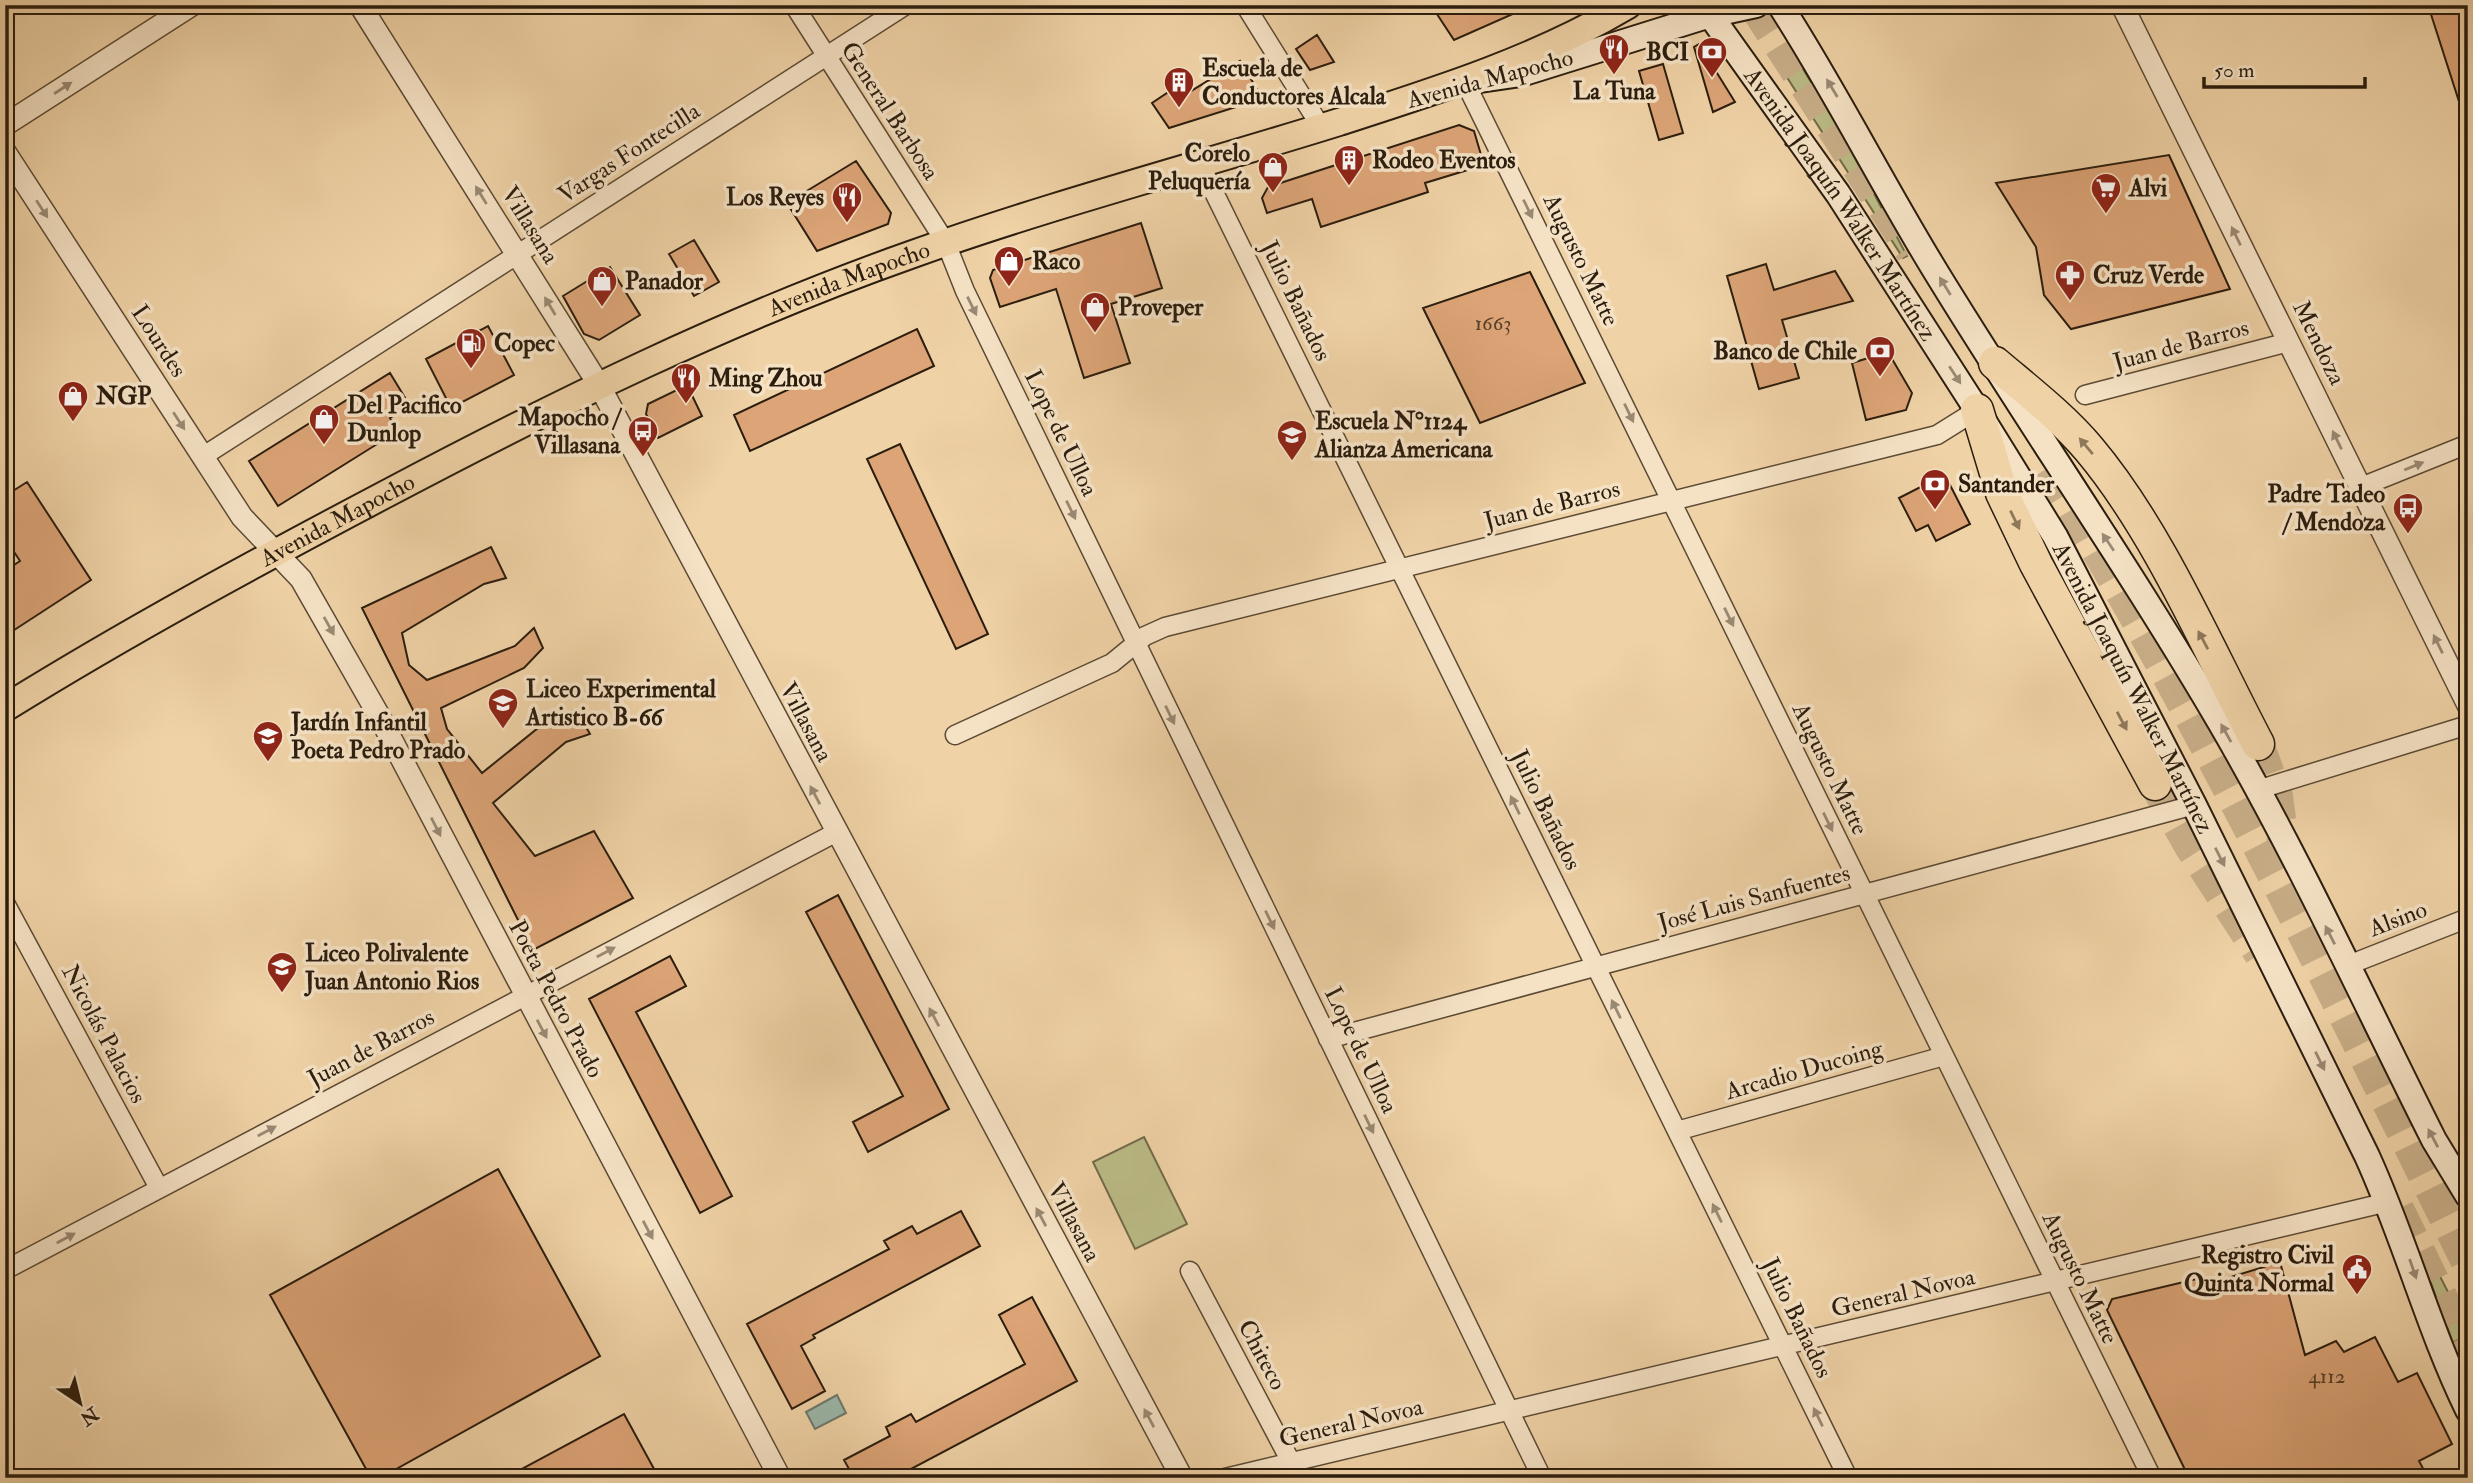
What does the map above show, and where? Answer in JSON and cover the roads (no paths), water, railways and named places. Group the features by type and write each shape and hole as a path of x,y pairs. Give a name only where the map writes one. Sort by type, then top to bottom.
{"highway":[{"path":"1995,363 2057,415 2106,471 2153,547 2258,744"},
{"path":"1977,410 2002,493 2155,784"}],"main road":[{"path":"1465,82 1567,38 1628,5"},
{"name":"Avenida Mapocho","path":"5,708 141,625 599,385 850,278 946,243 1465,82 1521,74 1706,10 1756,5"},
{"name":"Avenida Joaquín Walker Martínez","path":"1780,5 1849,118 1935,270 2052,457 2146,599 2257,790 2434,1140 2468,1196"},
{"name":"Avenida Joaquín Walker Martínez","path":"1706,10 1838,194 2026,487 2090,599 2388,1202 2442,1354 2468,1410"}],"street":[{"path":"5,125 192,5"},
{"name":"Villasana","path":"360,5 599,385 835,833 1182,1478"},
{"name":"General Barbosa","path":"794,5 946,243"},
{"name":"Vargas Fontecilla","path":"202,457 906,5"},
{"path":"1245,5 1321,127"},
{"name":"Mendoza","path":"2122,5 2468,705"},
{"name":"Augusto Matte","path":"1465,82 2152,1478"},
{"name":"Lourdes","path":"5,152 242,517 276,552"},
{"name":"Julio Bañados","path":"1200,164 1848,1478"},
{"name":"Lope de Ulloa","path":"946,243 964,291 1542,1478"},
{"name":"Juan de Barros","path":"2085,395 2289,342"},
{"name":"Juan de Barros","path":"1136,643 1165,627 1937,435 1977,410"},
{"path":"2361,487 2468,444"},
{"name":"Poeta Pedro Prado","path":"276,552 293,568 317,604 780,1478"},
{"path":"956,735 1112,663 1136,643"},
{"path":"2257,790 2468,725"},
{"name":"José Luis Sanfuentes","path":"1328,1039 2194,805"},
{"name":"Juan de Barros","path":"5,1270 835,833"},
{"name":"Nicolás Palacios","path":"5,903 159,1188"},
{"name":"Alsino","path":"2346,966 2468,918"},
{"name":"Arcadio Ducoing","path":"1677,1131 1944,1056"},
{"name":"General Novoa","path":"1225,1478 2388,1202"},
{"name":"Chiteco","path":"1191,1271 1291,1462"}],"tunnel":[{"path":"1754,5 1912,252"},
{"path":"2048,468 2161,663 2214,761 2468,1264"},
{"path":"2258,744 2277,796 2283,842"},
{"path":"2155,784 2190,846 2260,954"},
{"path":"2398,1209 2468,1351"}],"place":[{"name":"La Tuna","path":"1614,76"},
{"name":"BCI","path":"1712,79"},
{"name":"Escuela de Conductores Alcala","path":"1179,109"},
{"name":"Rodeo Eventos","path":"1349,187"},
{"name":"Corelo Peluquería","path":"1273,194"},
{"name":"Alvi","path":"2106,215"},
{"name":"Los Reyes","path":"847,224"},
{"name":"Raco","path":"1009,288"},
{"name":"Cruz Verde","path":"2070,302"},
{"name":"Panador","path":"602,308"},
{"name":"Proveper","path":"1095,334"},
{"name":"Copec","path":"471,370"},
{"name":"Banco de Chile","path":"1880,378"},
{"name":"Ming Zhou","path":"686,405"},
{"name":"NGP","path":"73,423"},
{"name":"Del Pacifico Dunlop","path":"324,446"},
{"name":"Mapocho / Villasana","path":"643,458"},
{"name":"Escuela N°1124 Alianza Americana","path":"1292,462"},
{"name":"Santander","path":"1935,511"},
{"name":"Padre Tadeo / Mendoza","path":"2408,535"},
{"name":"Liceo Experimental Artistico B-66","path":"503,730"},
{"name":"Jardín Infantil Poeta Pedro Prado","path":"268,763"},
{"name":"Liceo Polivalente Juan Antonio Rios","path":"282,994"},
{"name":"Registro Civil Quinta Normal","path":"2357,1296"}]}
